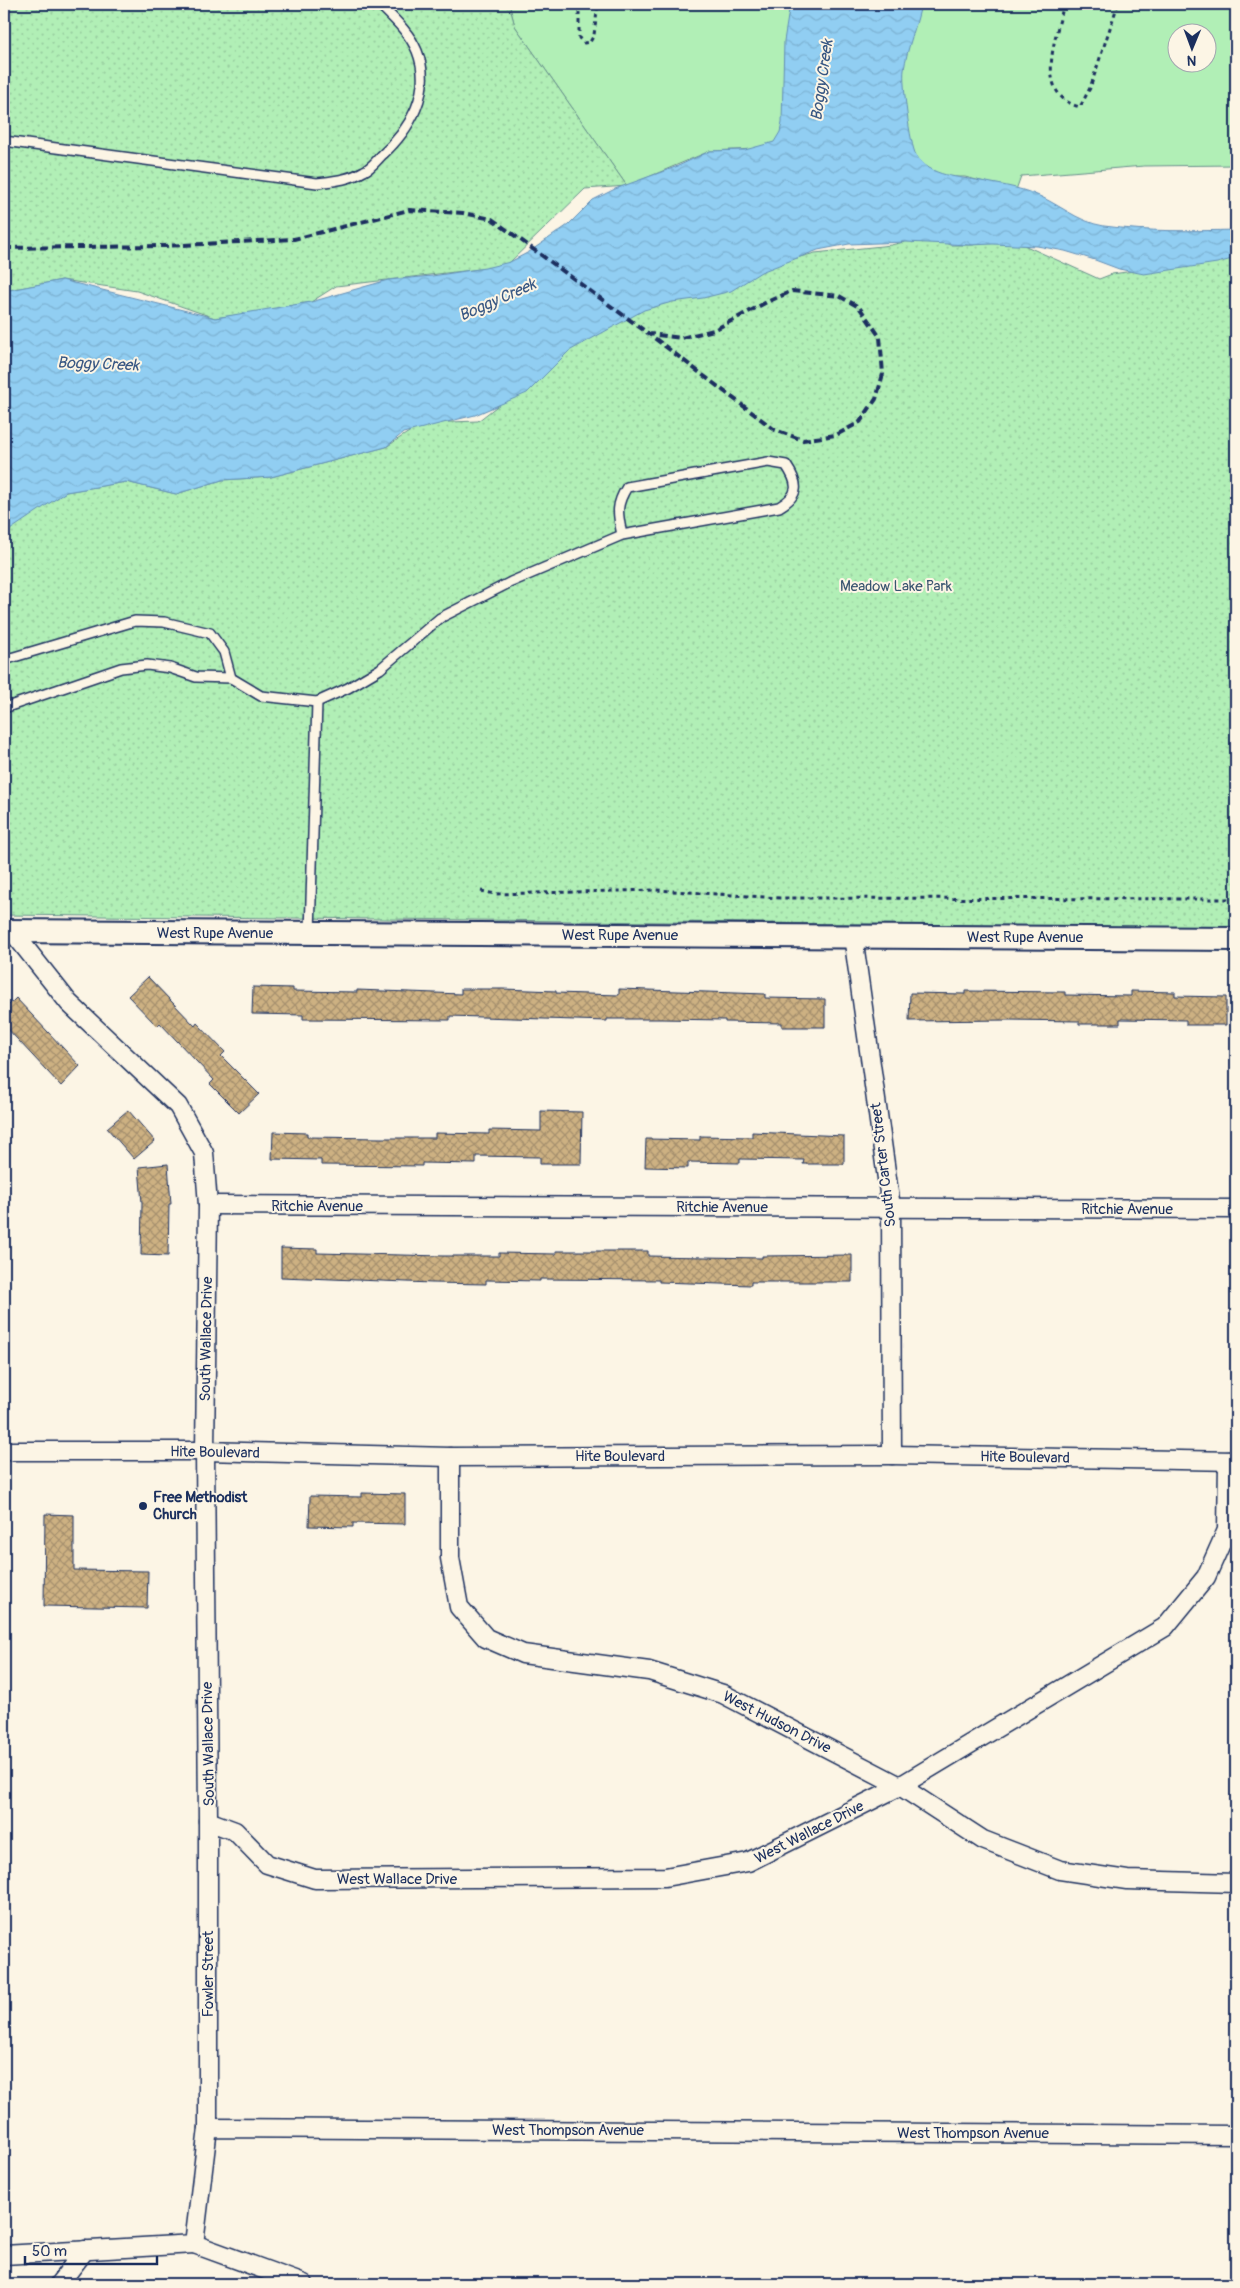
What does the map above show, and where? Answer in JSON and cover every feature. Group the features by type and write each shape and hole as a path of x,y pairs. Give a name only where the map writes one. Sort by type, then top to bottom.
{"street":[{"name":"West Rupe Avenue","path":"8,932 1236,938"},
{"name":"South Wallace Drive","path":"8,932 69,1003 178,1106 204,1153 208,1206 204,1451 208,1821"},
{"name":"South Carter Street","path":"853,936 891,1207 892,1455"},
{"name":"Ritchie Avenue","path":"208,1206 1236,1209"},
{"name":"Hite Boulevard","path":"4,1451 204,1451 450,1457 892,1455 1232,1461"},
{"name":"West Hudson Drive","path":"450,1457 450,1558 459,1606 486,1638 523,1654 649,1672 723,1694 900,1786 983,1840 1060,1870 1126,1880 1236,1883"},
{"name":"West Wallace Drive","path":"208,1821 235,1831 267,1864 315,1879 665,1877 748,1862 900,1786 1164,1627 1206,1576 1227,1530 1232,1461"},
{"name":"Fowler Street","path":"208,1821 208,2128"},
{"name":"West Thompson Avenue","path":"208,2128 1236,2135"},
{"path":"194,2244 208,2128"},
{"path":"4,2255 194,2244 304,2284"},
{"path":"59,2284 85,2250"}],"lane":[{"path":"4,141 317,183 345,180 366,170 390,148 409,124 419,101 422,79 417,52 406,32 379,4"},
{"path":"4,708 121,668 146,665 170,668 196,677 231,678 261,696 317,702 348,688 380,669 440,618 511,582 622,535 779,507 790,500 796,486 794,476 786,465 768,462 628,488 618,500 622,535"},
{"path":"4,660 135,621 164,622 210,633 224,652 231,678"},
{"path":"310,933 317,702"}],"path":[{"path":"579,4 579,38 584,43 590,42 594,35 598,4"},
{"path":"1064,4 1050,66 1054,86 1067,104 1080,107 1090,88 1118,4"},
{"path":"481,891 495,894 656,890 780,898 1167,900 1233,899 1236,896"}],"green space":[{"path":"4,4 509,4 515,26 627,186 585,189 506,266 336,286 311,302 264,311 215,318 137,291 62,280 4,291"},
{"path":"509,4 1236,4 1236,165 1144,166 1021,176 1016,190 965,177 925,177 772,145 755,149 710,151 627,186 515,26"},
{"name":"Meadow Lake Park","path":"930,236 950,245 973,245 1000,238 1026,246 1099,279 1112,274 1236,257 1236,928 4,915 4,531 66,492 126,482 176,494 222,480 271,477 386,447 423,423 478,421 605,322 729,276 815,253 891,245"}],"water":[{"name":"Boggy Creek","path":"790,4 921,4 905,61 904,87 914,149 922,163 929,168 946,175 1026,191 1094,224 1154,230 1236,230 1236,258 1217,263 1144,274 1119,269 1065,251 1037,246 906,242 849,244 818,250 761,272 731,291 703,298 672,302 644,310 569,351 527,393 475,415 403,433 386,447 271,477 222,480 176,494 126,482 66,492 4,534 4,291 62,280 215,318 311,302 388,280 432,276 510,262 529,252 568,225 593,200 615,189 678,166 710,151 745,150 774,142 780,132 782,123 784,41"}],"building":[{"path":"148,977 195,1026 197,1023 225,1052 221,1056 259,1094 239,1113 210,1084 214,1080 160,1023 157,1026 128,996"},
{"path":"253,987 293,988 293,991 357,992 357,990 461,994 461,989 503,989 619,995 619,989 765,994 765,998 825,999 825,1027 782,1027 782,1023 725,1022 725,1020 661,1019 607,1019 607,1021 450,1016 450,1020 303,1019 303,1015 252,1014"},
{"path":"965,991 1065,992 1065,995 1131,996 1131,991 1175,992 1175,996 1226,997 1226,1025 1186,1025 1186,1020 1120,1019 1120,1024 1079,1024 1079,1021 1009,1020 909,1021 910,993 965,994"},
{"path":"16,998 80,1066 61,1086 4,1025 4,1010"},
{"path":"128,1110 155,1141 134,1159 107,1128"},
{"path":"541,1111 582,1112 581,1164 540,1164 540,1157 476,1156 476,1164 422,1163 422,1166 321,1165 321,1160 272,1159 273,1132 307,1133 307,1137 435,1138 435,1133 489,1134 489,1130 541,1131"},
{"path":"752,1132 844,1136 844,1164 803,1164 804,1160 740,1159 740,1163 688,1162 688,1168 645,1167 646,1139 700,1140 700,1136 752,1137"},
{"path":"168,1164 171,1204 169,1204 168,1256 141,1255 142,1203 139,1167"},
{"path":"281,1248 317,1249 317,1253 443,1256 499,1256 499,1253 556,1254 556,1251 648,1251 648,1256 762,1258 762,1256 852,1255 852,1282 751,1282 751,1285 659,1282 659,1280 540,1279 540,1281 486,1280 486,1284 281,1277"},
{"path":"362,1493 405,1494 405,1524 353,1523 353,1527 309,1526 310,1496 362,1497"},
{"path":"45,1514 74,1515 74,1570 148,1571 147,1608 44,1606"}],"railway":[{"path":"4,248 165,246 294,239 409,210 463,213 492,219 649,334 681,338 714,330 792,291 839,296 859,307 880,337 883,374 876,399 860,422 836,435 803,440 775,430 649,334"}],"place":[{"name":"Free Methodist Church","path":"143,1506"}]}
